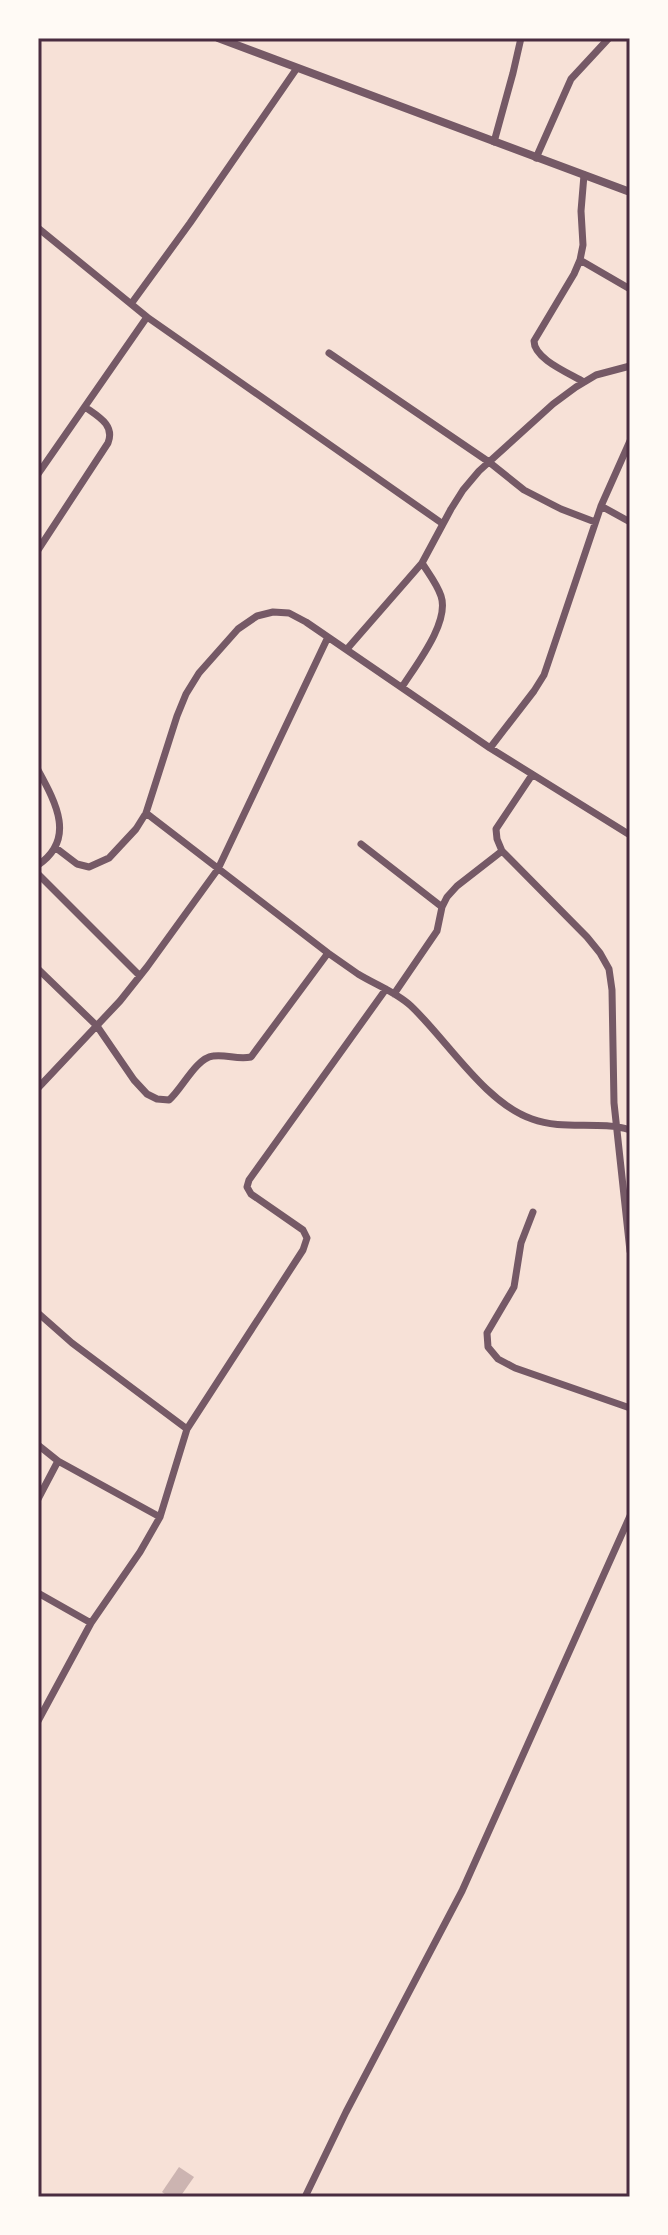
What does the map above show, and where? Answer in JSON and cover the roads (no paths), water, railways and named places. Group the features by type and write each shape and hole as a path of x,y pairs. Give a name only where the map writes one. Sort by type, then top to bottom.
{"street":[{"path":"218,38 630,192"},
{"path":"494,142 521,38"},
{"path":"536,158 571,79 609,38"},
{"path":"131,304 297,68"},
{"path":"584,175 580,260 534,341 534,348 540,355 584,382"},
{"path":"38,228 147,317 443,524"},
{"path":"580,260 630,289"},
{"path":"38,474 147,317"},
{"path":"329,353 532,495 595,522"},
{"path":"347,649 422,563 463,490 489,462 553,404 584,382 596,375 630,366"},
{"path":"38,550 112,435 110,427 85,407"},
{"path":"490,748 544,675 595,522 630,441"},
{"path":"601,506 630,522"},
{"path":"402,687 437,628 443,607 436,584 422,563"},
{"path":"56,848 77,864 89,867 109,858 136,829 146,813 177,716 199,673 238,629 257,616 273,612 289,613 328,637 490,748 630,835"},
{"path":"38,1088 140,976 218,869 328,637"},
{"path":"38,770 50,792 61,834 56,848 38,865"},
{"path":"532,775 496,829 497,839 502,851 587,937 609,969 614,1103 630,1251"},
{"path":"146,813 328,953 411,1007 487,1089 511,1108 531,1119 558,1125 617,1126 630,1130"},
{"path":"361,844 442,907"},
{"path":"394,994 437,931 442,907 457,886 502,851"},
{"path":"38,874 140,976"},
{"path":"38,969 97,1026 147,1094 169,1100 206,1058 216,1055 240,1060 251,1057 328,953"},
{"path":"38,1721 91,1623 160,1517 187,1429 303,1250 307,1238 303,1230 251,1194 247,1187 249,1180 386,989"},
{"path":"533,1212 521,1243 514,1287 487,1333 488,1347 498,1359 515,1368 630,1408"},
{"path":"38,1313 72,1343 187,1429"},
{"path":"38,1445 58,1461 160,1517"},
{"path":"38,1499 58,1461"},
{"path":"305,2197 462,1891 630,1516"},
{"path":"38,1593 91,1623"}]}
